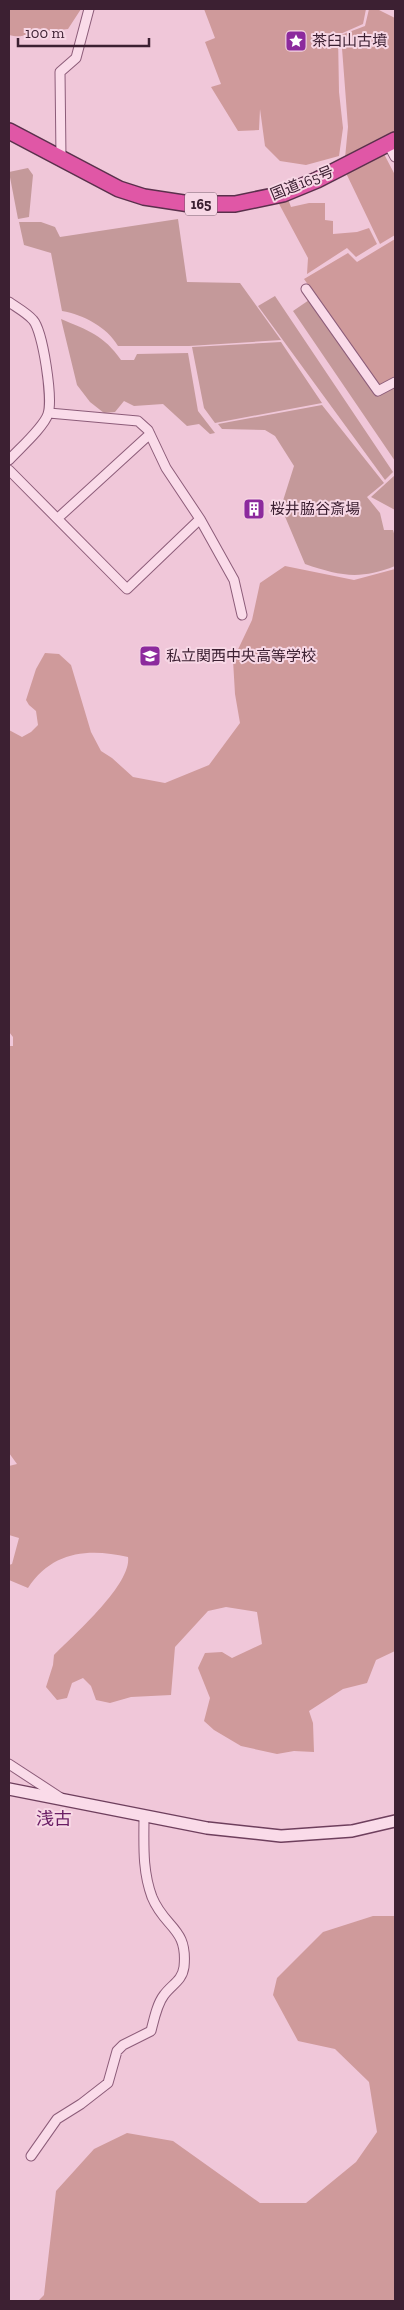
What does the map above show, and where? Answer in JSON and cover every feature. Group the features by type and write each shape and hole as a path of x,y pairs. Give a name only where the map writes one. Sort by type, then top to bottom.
{"highway":[{"name":"国道165号","path":"9,131 118,188 144,197 190,204 235,204 266,198 302,187 392,142"}],"street":[{"path":"61,158 60,72 76,58 89,9"},
{"path":"392,142 395,157"},
{"path":"306,289 378,392 395,382"},
{"path":"9,302 33,320 40,332 49,398 49,413 9,460"},
{"path":"49,413 138,421 150,434 166,468 200,519 234,580 242,615"},
{"path":"58,518 150,434"},
{"path":"9,470 127,589 200,519"},
{"path":"9,1764 63,1799"},
{"path":"9,1789 207,1828 281,1836 352,1831 395,1821"},
{"path":"31,2156 57,2119 81,2104 108,2083 117,2051 123,2045 151,2031 163,1996 181,1978 185,1949 182,1938 161,1913 152,1897 146,1875 143,1858 144,1816"}],"shaded area":[{"path":"9,9 81,9 68,29 51,31 36,28 27,35 17,36 9,35"},
{"path":"204,9 366,9 363,24 338,35 339,92 343,128 339,156 306,165 280,161 265,146 260,109 259,130 238,131 211,87 221,84 205,42 215,38"},
{"path":"369,9 377,9 395,18 395,131 345,158 348,127 341,35 365,26"},
{"path":"384,154 395,175 395,235 380,244 346,173"},
{"path":"28,168 33,175 29,217 18,219 9,172"},
{"path":"288,199 291,207 309,203 325,203 325,220 333,221 333,234 357,232 369,228 377,244 356,257 347,248 307,274 308,258 278,202"},
{"path":"178,219 187,282 240,283 281,340 189,346 118,346 108,333 94,323 78,315 62,311 51,253 24,245 19,222 41,222 55,227 60,237"},
{"path":"395,239 395,376 379,386 304,279 348,253 357,262"},
{"path":"275,296 393,472 385,480 258,306"},
{"path":"312,298 384,390 395,382 395,461 293,311"},
{"path":"61,319 94,334 108,345 121,360 134,360 137,354 188,353 198,411 215,433 210,434 199,424 187,426 163,404 134,406 124,401 115,412 104,413 90,402 77,385"},
{"path":"281,342 322,403 215,423 204,408 192,347"},
{"path":"322,405 384,483 367,497 380,513 384,530 393,530 395,537 395,566 371,573 350,575 305,564 281,507 294,466 275,436 265,430 222,429 218,424"},
{"path":"395,475 395,510 371,497"},
{"path":"285,566 354,580 395,569 395,1651 376,1660 367,1683 343,1689 309,1711 313,1723 314,1752 294,1751 277,1754 241,1746 214,1730 204,1721 210,1698 198,1668 205,1653 222,1652 232,1658 262,1644 257,1612 226,1607 208,1611 175,1647 171,1695 131,1697 110,1703 96,1700 91,1686 83,1678 72,1683 67,1698 57,1700 46,1687 54,1655 87,1623 111,1595 127,1568 128,1557 99,1553 72,1555 48,1566 28,1588 9,1580 9,1565 12,1564 19,1538 9,1535 9,1466 17,1464 9,1453 9,1046 13,1046 13,1037 9,1032 9,730 22,737 38,725 36,711 26,700 36,669 45,653 59,654 71,665 91,732 101,751 112,758 133,777 165,783 209,765 240,723 235,694 233,660 252,620 260,583"},
{"path":"373,1916 395,1916 395,2301 38,2301 44,2295 56,2191 94,2149 127,2133 173,2141 260,2203 306,2203 356,2162 377,2132 369,2082 335,2049 298,2041 273,1995 277,1978 323,1932"}],"place":[{"name":"茶臼山古墳","path":"296,41"},
{"name":"桜井脇谷斎場","path":"254,509"},
{"name":"私立関西中央高等学校","path":"150,656"}],"district":[{"name":"浅古","path":"54,1819"}]}
